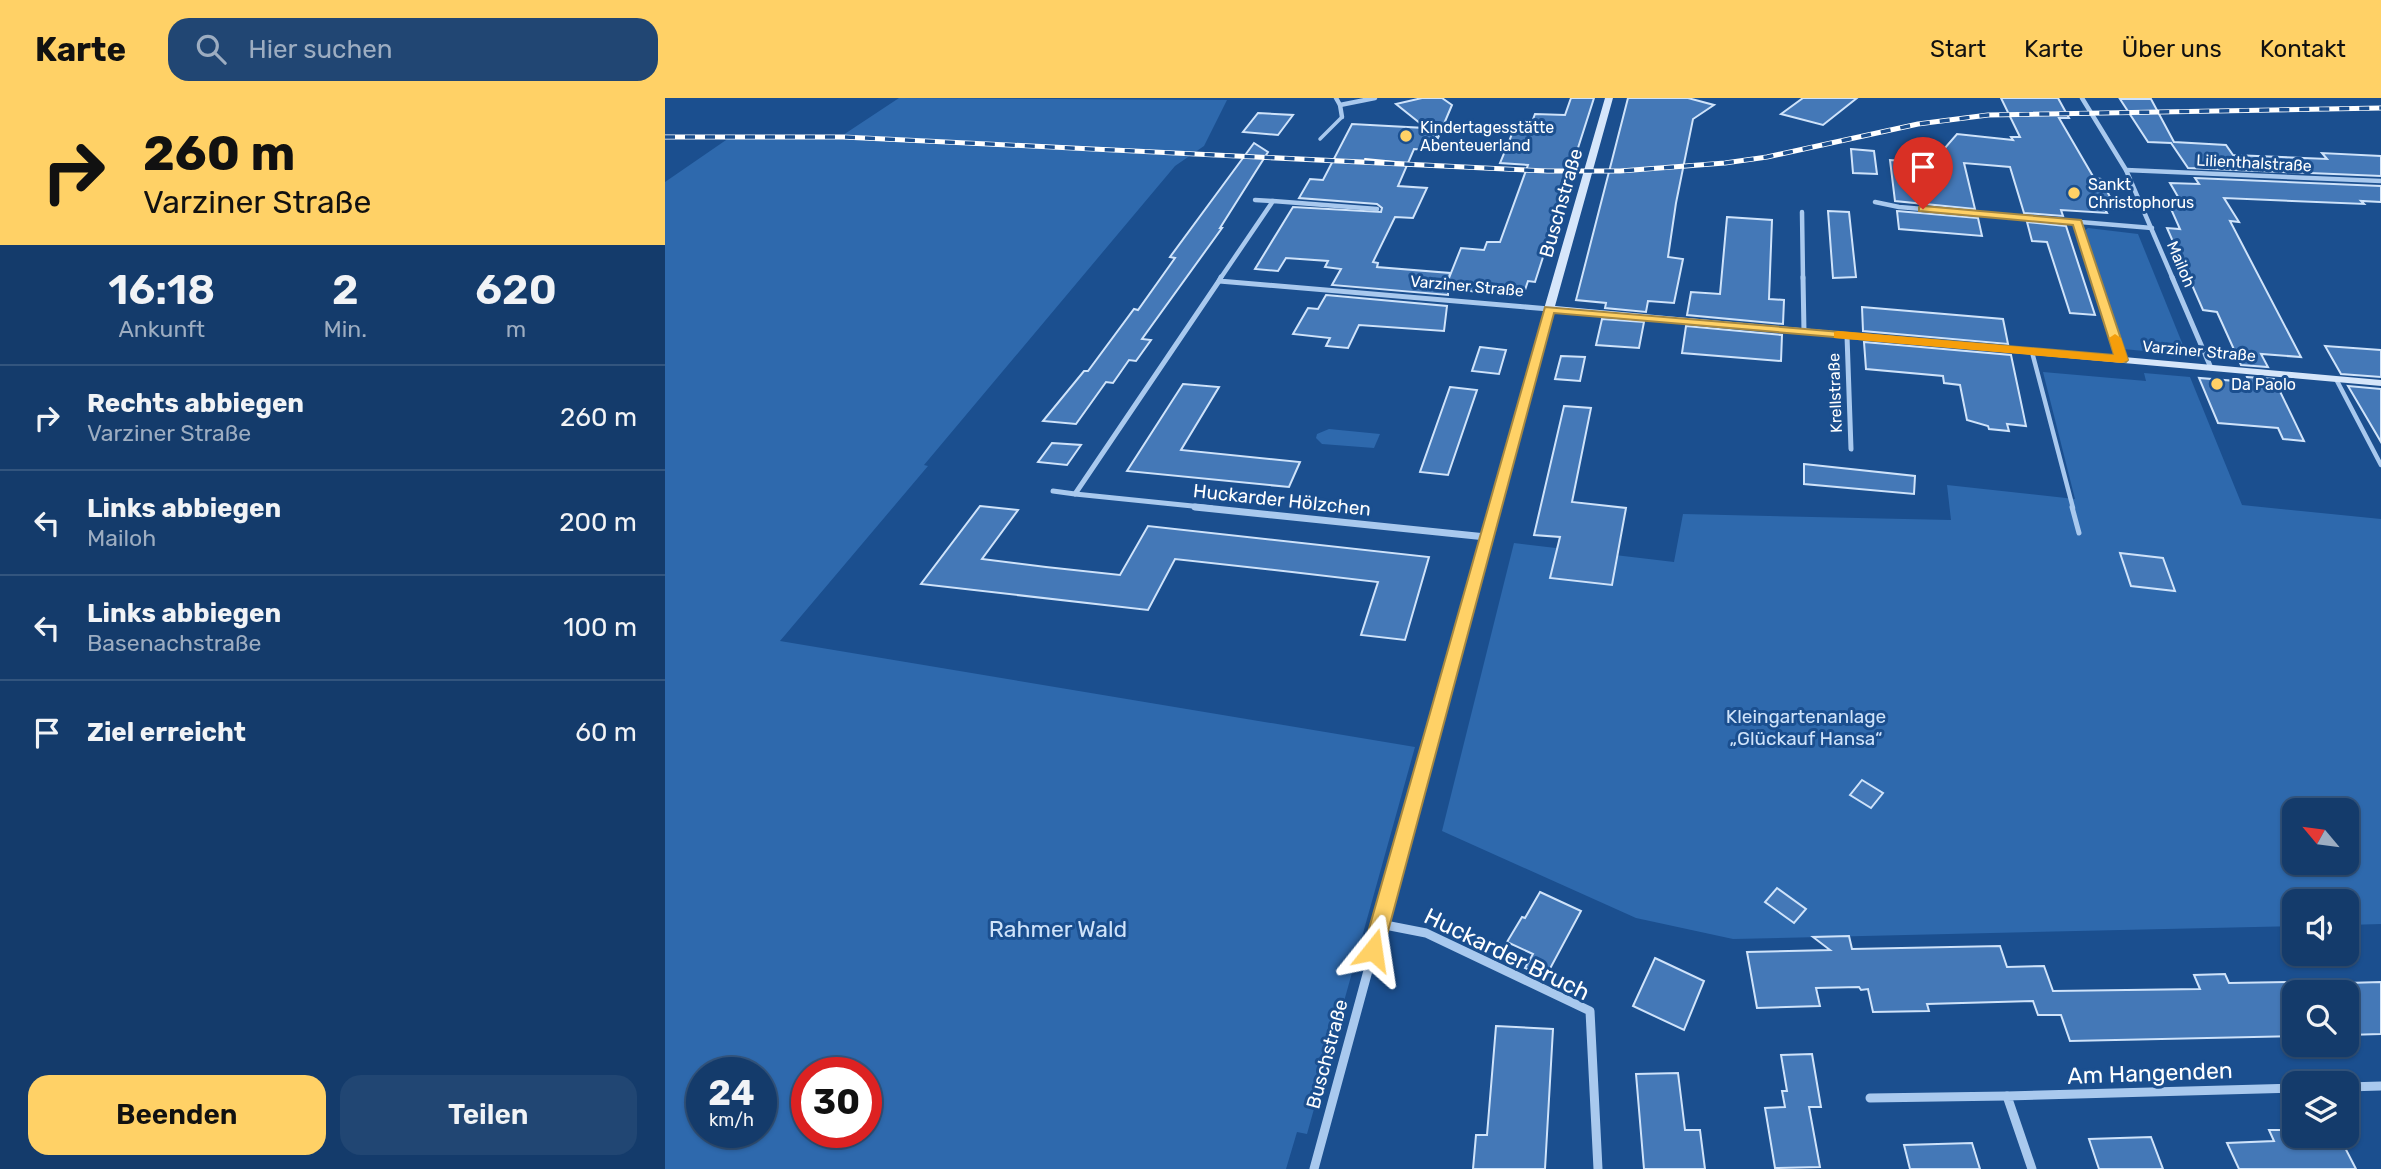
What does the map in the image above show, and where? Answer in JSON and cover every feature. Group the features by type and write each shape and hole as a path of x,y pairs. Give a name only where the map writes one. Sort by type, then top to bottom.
{"street":[{"path":"1336,98 1342,117"},
{"path":"1340,105 1375,98"},
{"name":"Buschstraße","path":"1314,1169 1609,98"},
{"name":"Mailoh","path":"2083,98 2126,170 2211,368"},
{"name":"Lilienthalstraße","path":"2126,170 2381,181"},
{"path":"1255,200 1377,209"},
{"path":"1075,494 1273,201"},
{"path":"1875,202 1899,207 2152,228"},
{"path":"1802,212 1804,332"},
{"path":"2077,222 2122,360"},
{"name":"Varziner Straße","path":"1219,281 2381,383"},
{"name":"Krellstraße","path":"1847,336 1851,449"},
{"name":"Huckarder Hölzchen","path":"1053,491 1486,537"},
{"name":"Huckarder Bruch","path":"1380,923 1426,933 1590,1011 1598,1169"},
{"path":"2359,1087 2381,1086"},
{"name":"Am Hangenden","path":"1870,1098 2282,1088"},
{"path":"2007,1096 2032,1169"}],"lane":[{"path":"1320,139 1342,117"},
{"path":"2032,352 2079,533"},
{"path":"2336,379 2381,465"}],"green space":[{"name":"Rahmer Wald","path":"899,98 1227,100 1204,146 1175,166 780,641 1415,747 1307,1134 1297,1132 1286,1169 665,1169 665,182 729,138 837,139"},
{"path":"2088,228 2138,234 2187,355 2123,349 2083,232"},
{"name":"Kleingartenanlage „Glückauf Hansa“","path":"2043,372 2146,381 2144,373 2190,377 2242,505 2381,519 2381,924 2359,925 2359,889 2282,889 2282,926 1733,939 1636,918 1442,831 1514,543 1674,562 1683,514 1951,520 1947,485 2075,499"},
{"path":"1329,429 1380,434 1374,448 1322,444 1316,438 1317,434"}],"building":[{"path":"1422,98 1442,98 1452,105 1438,138 1434,134 1427,150 1414,149 1398,186 1427,188 1413,218 1395,217 1373,262 1378,263 1377,267 1450,273 1449,278 1461,248 1484,250 1487,242 1500,242 1528,165 1500,163 1514,129 1518,132 1523,121 1532,122 1535,114 1565,115 1571,98 1594,98 1535,282 1528,281 1523,296 1448,289 1448,295 1332,285 1341,269 1325,267 1328,261 1286,258 1278,271 1255,269 1293,207 1381,212 1382,208 1377,204 1299,198 1310,179 1323,180 1352,124 1426,128 1396,104"},
{"path":"1628,98 1688,98 1714,105 1693,119 1676,203 1668,257 1683,259 1674,303 1648,301 1646,312 1605,308 1606,303 1576,300"},
{"path":"1803,98 1857,98 1823,125 1781,114"},
{"path":"2001,98 2058,98 2069,118 2059,118 2094,178 2101,179 2116,209 2105,209 2107,213 2061,210 2063,216 2024,213 2010,167 1964,163 1975,209 1895,201 1890,160 1932,163 1957,134 2013,140 2011,137 2020,137"},
{"path":"2120,99 2151,99 2174,142 2226,145 2233,155 2327,159 2322,153 2381,156 2381,176 2188,168 2171,143 2148,142"},
{"path":"1258,113 1293,115 1278,135 1243,132"},
{"path":"1254,143 1268,152 1222,228 1142,339 1151,340 1136,361 1129,360 1113,383 1106,382 1076,424 1043,421 1084,371 1088,371 1134,309 1138,310 1175,258 1170,257"},
{"path":"1851,149 1874,151 1877,174 1853,173"},
{"path":"2195,178 2381,186 2381,202 2361,201 2364,204 2224,198 2239,222 2230,221 2301,357 2261,354 2268,367 2241,365 2217,312 2203,310 2167,228 2180,229 2167,200 2181,202 2170,183 2199,184"},
{"path":"1828,211 1849,212 1856,277 1833,278"},
{"path":"1897,211 1978,218 1982,236 1899,229"},
{"path":"1727,217 1772,220 1769,299 1784,300 1783,324 1687,315 1691,292 1720,294"},
{"path":"2027,222 2066,226 2095,315 2070,313 2047,242 2032,241"},
{"path":"1326,295 1447,306 1444,331 1359,325 1348,348 1326,346 1330,338 1293,334 1308,308 1318,309"},
{"path":"1862,307 2003,319 2008,344 1863,331"},
{"path":"1602,319 1644,322 1639,348 1596,345"},
{"path":"1686,326 1782,335 1781,361 1682,353"},
{"path":"1864,342 2011,355 2026,426 2007,424 2009,431 1989,429 1988,426 1967,420 1960,385 1944,383 1943,376 1866,369"},
{"path":"2325,346 2381,350 2381,377 2341,374"},
{"path":"1480,347 1506,350 1499,374 1472,371"},
{"path":"1561,356 1585,357 1580,381 1555,379"},
{"path":"2247,377 2274,379 2304,441 2283,439 2278,428 2218,423 2199,378 2249,382"},
{"path":"1183,384 1219,387 1181,450 1300,462 1289,487 1127,471"},
{"path":"2348,386 2381,389 2381,442"},
{"path":"1450,387 1477,390 1448,475 1420,472"},
{"path":"1564,406 1591,408 1572,502 1626,508 1612,585 1550,578 1560,537 1534,535"},
{"path":"1052,443 1081,445 1067,465 1038,462"},
{"path":"1804,464 1915,476 1914,494 1804,484"},
{"path":"980,506 1018,510 982,559 1046,567 1120,575 1148,526 1429,557 1405,640 1361,635 1378,582 1292,572 1175,559 1148,610 921,584"},
{"path":"2120,553 2163,558 2175,591 2131,586"},
{"path":"1862,780 1883,793 1871,808 1850,795"},
{"path":"1777,888 1806,909 1794,923 1765,902"},
{"path":"1540,892 1581,911 1545,978 1525,968 1533,954 1507,942"},
{"path":"1849,936 1852,949 2000,946 2007,967 2044,966 2053,991 2200,989 2194,975 2225,974 2229,983 2282,982 2282,1036 2070,1041 2061,1015 2038,1015 2033,1001 1927,1004 1929,1011 1873,1012 1868,989 1861,990 1859,987 1816,988 1820,1006 1757,1008 1747,952 1830,950 1813,937"},
{"path":"1655,958 1704,981 1684,1030 1633,1006"},
{"path":"2381,982 2381,1034 2359,1035 2359,983"},
{"path":"1496,1026 1553,1029 1545,1169 1473,1169 1476,1135 1487,1135"},
{"path":"1812,1054 1821,1107 1809,1107 1820,1167 1775,1168 1765,1108 1785,1107 1782,1091 1787,1091 1781,1055"},
{"path":"1678,1073 1685,1130 1700,1130 1705,1169 1644,1169 1636,1074"},
{"path":"2269,1130 2282,1130 2282,1148 2345,1148 2356,1169 2239,1169 2227,1143 2274,1141"},
{"path":"2151,1137 2163,1169 2099,1169 2089,1139"},
{"path":"1972,1143 1980,1169 1910,1169 1904,1145"}],"tram line":[{"path":"1365,159 1427,165"}],"railway":[{"path":"665,137 843,137 1547,171 1620,171 1767,157 1918,124 1988,115 2381,108"}],"slow traffic":[{"path":"1838,335 2122,360 2115,338"}],"place":[{"name":"Kindertagesstätte Abenteuerland","path":"1406,136"},
{"name":"Sankt Christophorus","path":"2074,193"},
{"name":"Da Paolo","path":"2217,384"}],"route":[{"path":"1373,950 1433,740 1549,309 2122,360 2077,222 1923,209"}]}
